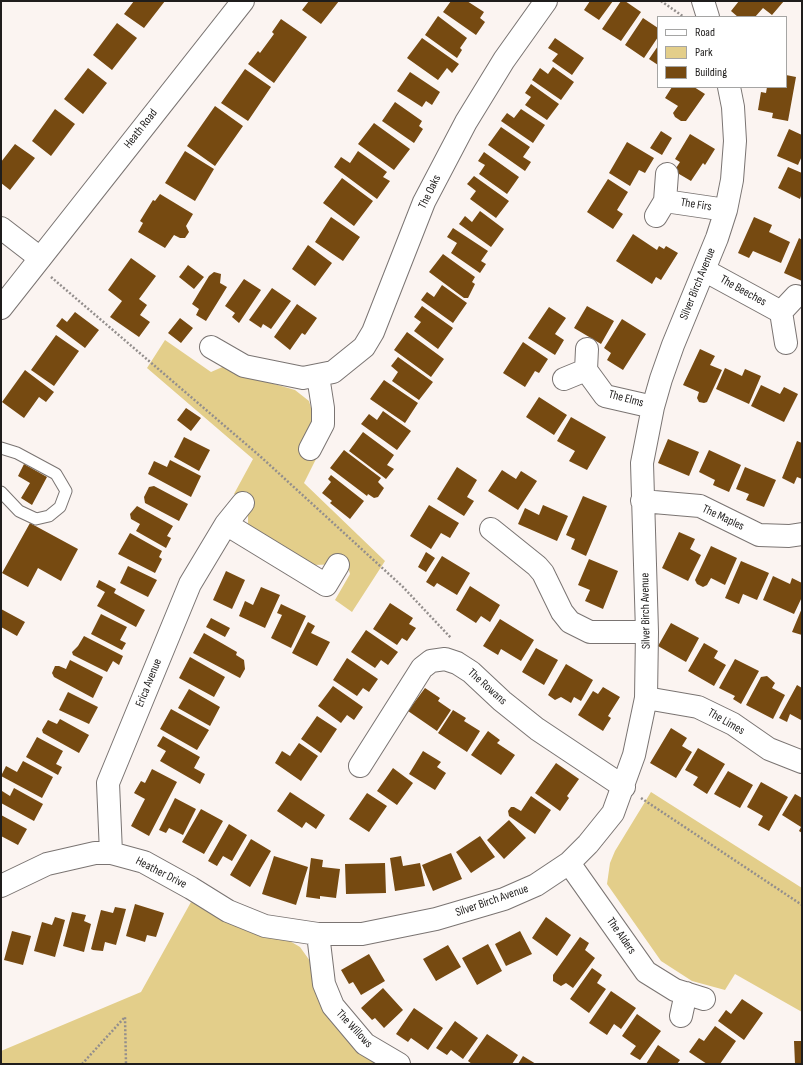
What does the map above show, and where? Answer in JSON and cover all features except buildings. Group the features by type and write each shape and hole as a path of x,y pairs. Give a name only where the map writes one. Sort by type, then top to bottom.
{"street":[{"name":"Heath Road","path":"1,308 243,1"},
{"name":"The Oaks","path":"212,347 244,366 303,378 333,372 364,347 373,332 424,202 433,183 466,122 504,60 546,1"},
{"path":"703,1 708,16"},
{"name":"Silver Birch Avenue","path":"318,934 343,935 375,933 467,911 504,899 536,885 569,862 588,844 613,814 624,787 634,755 646,698 647,632 642,463 653,407 673,345 704,270 726,210 732,180 736,141 733,107 729,88"},
{"name":"The Firs","path":"667,174 660,209 726,210"},
{"path":"1,228 40,258"},
{"name":"The Beeches","path":"704,270 781,312"},
{"path":"786,343 781,312 796,296"},
{"name":"The Elms","path":"564,379 586,360 605,396 653,407"},
{"path":"310,449 323,424 323,408 318,376"},
{"name":"The Maples","path":"642,501 700,506 759,535 789,536 802,534"},
{"name":"Erica Avenue","path":"112,853 108,783 190,584 226,524 243,503"},
{"path":"226,524 326,585 338,565"},
{"path":"492,529 537,566 543,573 562,612 570,622 590,632 647,632"},
{"name":"The Rowans","path":"360,766 422,668 431,661 445,659 457,663 472,672 502,701 537,729 624,787"},
{"name":"The Limes","path":"646,698 698,707 733,724 769,749 802,762"},
{"name":"Heather Drive","path":"1,886 48,864 95,853 112,853 144,862 191,888 228,911 247,920 265,926 318,934"},
{"name":"The Alders","path":"569,862 646,972 675,990 695,996 681,1016"},
{"name":"The Willows","path":"318,934 324,984 333,1006 365,1044 399,1064"}],"lane":[{"path":"1,448 17,453 56,474 66,491 60,507 49,516 36,519 19,511 1,492"}],"path":[{"path":"661,1 683,16"},
{"path":"40,258 52,278 262,457 402,586 452,639"},
{"path":"624,787 802,905"},
{"path":"82,1064 126,1017 126,1064"}],"green space":[{"path":"165,340 211,372 227,365 257,379 295,390 309,401 314,418 301,443 317,457 304,483 385,561 352,612 335,600 350,574 347,564 312,565 248,524 248,513 252,507 234,494 253,459 147,368"},
{"path":"651,792 802,888 802,1012 735,974 725,990 692,981 661,961 607,884 610,863 615,851"},
{"path":"191,902 257,934 288,940 300,947 310,961 327,1017 362,1055 382,1064 1,1064 1,1051 141,992"}]}
